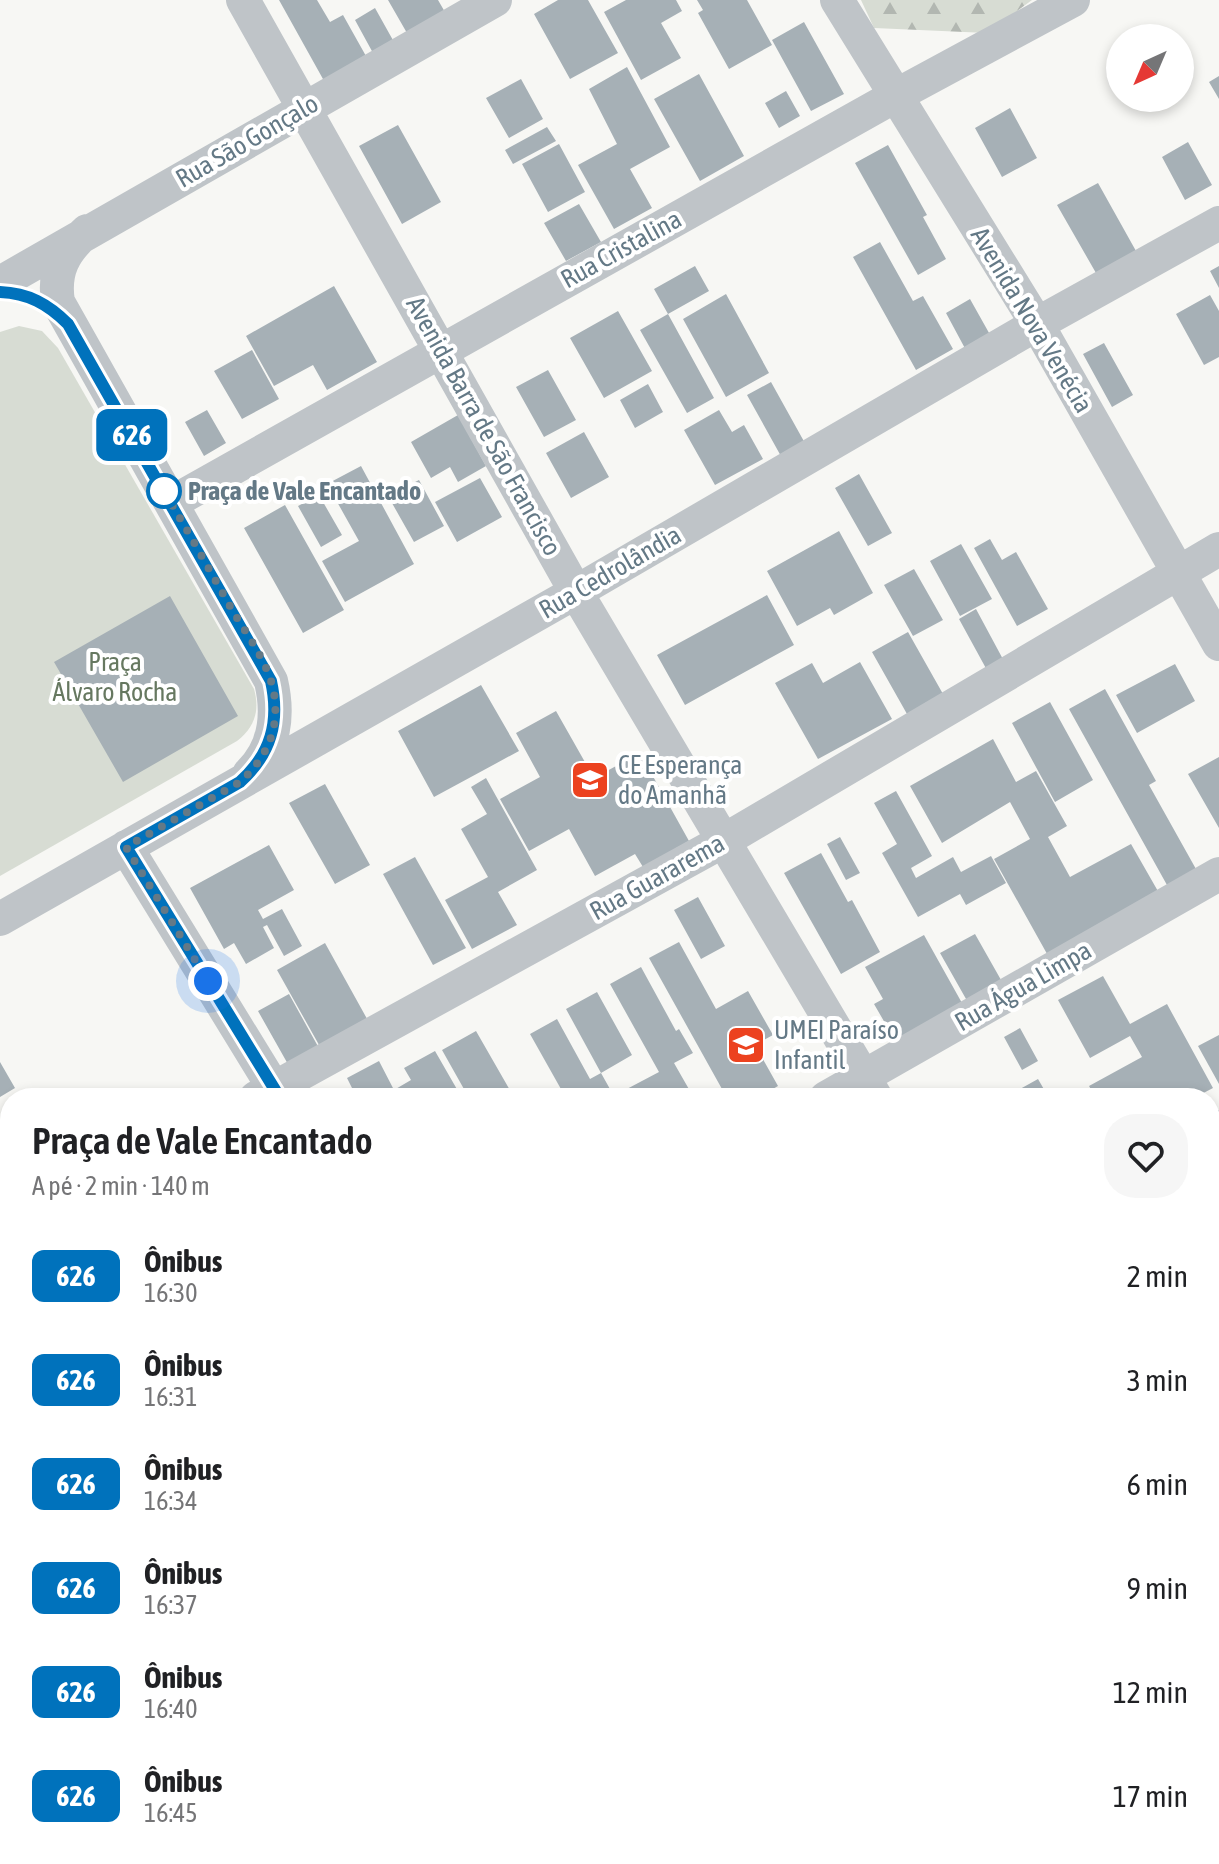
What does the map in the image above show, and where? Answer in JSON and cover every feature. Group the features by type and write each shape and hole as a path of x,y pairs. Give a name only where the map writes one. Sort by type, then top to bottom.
{"street":[{"name":"Avenida Barra de São Francisco","path":"243,0 576,592 870,1087"},
{"name":"Rua São Gonçalo","path":"0,283 495,0"},
{"name":"Avenida Nova Venécia","path":"837,0 1037,324 1219,644"},
{"name":"Rua Cristalina","path":"171,503 897,95 1073,0"},
{"name":"Rua Cedrolândia","path":"0,919 576,592 1037,324 1219,223"},
{"path":"87,231 68,250 57,274 58,302 271,681 276,709 272,738 254,770 240,782"},
{"path":"0,292 39,300 61,317 77,340"},
{"name":"Rua Guararema","path":"281,1088 725,840 1219,549"},
{"path":"126,847 267,1088"},
{"name":"Rua Água Limpa","path":"870,1087 1219,874"}],"green space":[{"path":"861,0 1032,0 987,33 874,28"},
{"name":"Praça Álvaro Rocha","path":"19,326 42,331 58,348 254,689 256,704 252,724 237,741 0,876 0,332"}],"building":[{"path":"279,0 317,0 330,22 343,15 371,65 328,88"},
{"path":"388,0 438,0 449,19 411,40"},
{"path":"558,0 588,0 618,53 570,79 534,14"},
{"path":"626,0 676,0 682,11 661,23 681,58 641,80 604,12"},
{"path":"697,0 747,0 772,45 729,69 698,13 703,10"},
{"path":"375,8 394,42 373,53 355,20"},
{"path":"804,22 844,94 811,111 772,40"},
{"path":"627,67 670,147 630,169 652,208 614,229 578,165 617,144 589,89"},
{"path":"699,74 744,156 700,181 654,99"},
{"path":"1219,76 1219,99 1209,82"},
{"path":"521,79 543,119 509,138 486,98"},
{"path":"786,91 800,116 779,128 765,103"},
{"path":"1010,108 1037,158 1002,177 975,128"},
{"path":"398,125 441,202 402,224 359,146"},
{"path":"547,127 556,141 513,164 505,150"},
{"path":"1188,142 1212,185 1185,200 1162,157"},
{"path":"559,144 585,192 548,212 522,164"},
{"path":"888,145 927,215 923,217 946,259 918,275 855,163"},
{"path":"1098,183 1136,251 1096,273 1057,205"},
{"path":"579,204 601,242 566,261 544,223"},
{"path":"880,242 913,301 923,296 953,349 916,370 853,257"},
{"path":"695,266 709,291 668,314 654,289"},
{"path":"1219,266 1219,288 1210,271"},
{"path":"334,286 377,362 327,390 313,365 274,386 246,336"},
{"path":"726,294 769,373 726,397 683,319"},
{"path":"1210,295 1219,311 1219,357 1204,365 1176,314"},
{"path":"970,299 993,340 968,354 946,313"},
{"path":"618,311 652,371 604,398 570,338"},
{"path":"668,314 714,398 687,413 640,330"},
{"path":"1104,343 1133,395 1112,407 1083,354"},
{"path":"252,350 279,399 242,419 214,371"},
{"path":"548,370 576,420 544,437 516,387"},
{"path":"771,382 811,454 787,467 747,395"},
{"path":"648,384 663,412 635,428 620,400"},
{"path":"207,410 226,443 204,456 185,422"},
{"path":"719,410 732,432 744,425 763,459 715,485 684,430"},
{"path":"458,415 486,466 458,482 450,467 431,478 411,442"},
{"path":"584,432 609,477 571,498 546,453"},
{"path":"361,466 414,564 345,602 322,561 359,541 327,484"},
{"path":"859,474 892,533 868,546 835,488"},
{"path":"480,478 502,517 457,542 435,502"},
{"path":"419,480 444,526 414,542 388,496"},
{"path":"319,495 342,535 321,547 298,506"},
{"path":"285,505 344,610 303,633 244,528"},
{"path":"839,531 873,593 834,615 830,608 797,626 767,571"},
{"path":"990,539 1002,560 1016,552 1048,609 1017,626 974,548"},
{"path":"961,544 992,599 960,616 930,561"},
{"path":"914,569 943,620 913,636 884,585"},
{"path":"767,595 794,645 685,705 657,655"},
{"path":"170,596 238,716 123,782 54,662"},
{"path":"976,609 1005,663 988,672 959,619"},
{"path":"908,632 943,694 907,714 872,652"},
{"path":"860,662 892,719 818,759 775,683 812,663 823,683"},
{"path":"1175,664 1195,701 1137,733 1116,695"},
{"path":"481,685 519,751 434,797 398,731"},
{"path":"1105,689 1156,781 1149,785 1201,878 1172,894 1069,709"},
{"path":"1050,702 1093,780 1055,802 1012,723"},
{"path":"556,711 594,778 640,753 689,841 643,867 635,854 595,876 569,829 529,851 500,799 540,777 516,733"},
{"path":"993,739 1016,782 1036,771 1067,826 1048,837 1070,877 1131,844 1163,900 1051,961 994,859 1030,839 1010,802 942,843 910,786"},
{"path":"1219,757 1219,828 1188,774"},
{"path":"486,778 537,870 498,892 517,925 472,949 445,900 488,877 461,829 487,814 471,787"},
{"path":"325,784 370,865 335,884 289,803"},
{"path":"896,791 932,856 911,868 916,878 953,857 961,872 991,856 1006,883 966,905 960,894 918,917 882,853 897,844 874,803"},
{"path":"840,837 860,873 846,880 827,844"},
{"path":"269,845 294,890 258,910 263,919 282,909 302,946 284,956 267,925 263,927 274,948 246,964 234,943 224,949 190,888"},
{"path":"821,853 848,902 852,900 880,952 841,974 784,873"},
{"path":"415,857 466,948 433,965 383,874"},
{"path":"698,897 725,946 701,959 674,910"},
{"path":"975,934 1005,987 970,1006 940,953"},
{"path":"924,935 967,1012 900,1049 874,1004 883,999 865,967"},
{"path":"679,942 716,1009 748,991 773,1035 755,1045 778,1086 721,1088 649,958"},
{"path":"325,943 371,1026 323,1052 277,970"},
{"path":"641,967 676,1031 679,1029 693,1053 674,1063 688,1088 629,1088 659,1072 610,984"},
{"path":"1103,976 1130,1024 1167,1004 1213,1088 1090,1088 1142,1057 1130,1036 1090,1058 1058,1000"},
{"path":"597,992 632,1055 601,1073 566,1009"},
{"path":"289,994 320,1050 289,1066 258,1011"},
{"path":"557,1019 590,1079 601,1073 609,1088 560,1088 530,1034"},
{"path":"1020,1028 1038,1061 1022,1070 1004,1037"},
{"path":"476,1031 509,1088 463,1088 442,1050"},
{"path":"1219,1035 1219,1084 1198,1046"},
{"path":"435,1051 456,1088 397,1088 411,1080 404,1068"},
{"path":"379,1061 393,1088 352,1088 347,1078"},
{"path":"0,1062 15,1088 0,1088"},
{"path":"1038,1079 1043,1088 1022,1088"}],"bus line":[{"name":"626","path":"0,292 39,300 55,310 68,324 271,681 276,719 272,738 254,770 240,782 126,847 274,1088"}],"place":[{"name":"Praça de Vale Encantado","path":"164,491"},
{"name":"CE Esperança do Amanhã","path":"590,780"},
{"name":"UMEI Paraíso Infantil","path":"746,1045"}],"route":[{"path":"164,491 161,486 263,663 275,700 276,719 272,738 254,770 240,782 126,847 208,981"}]}
